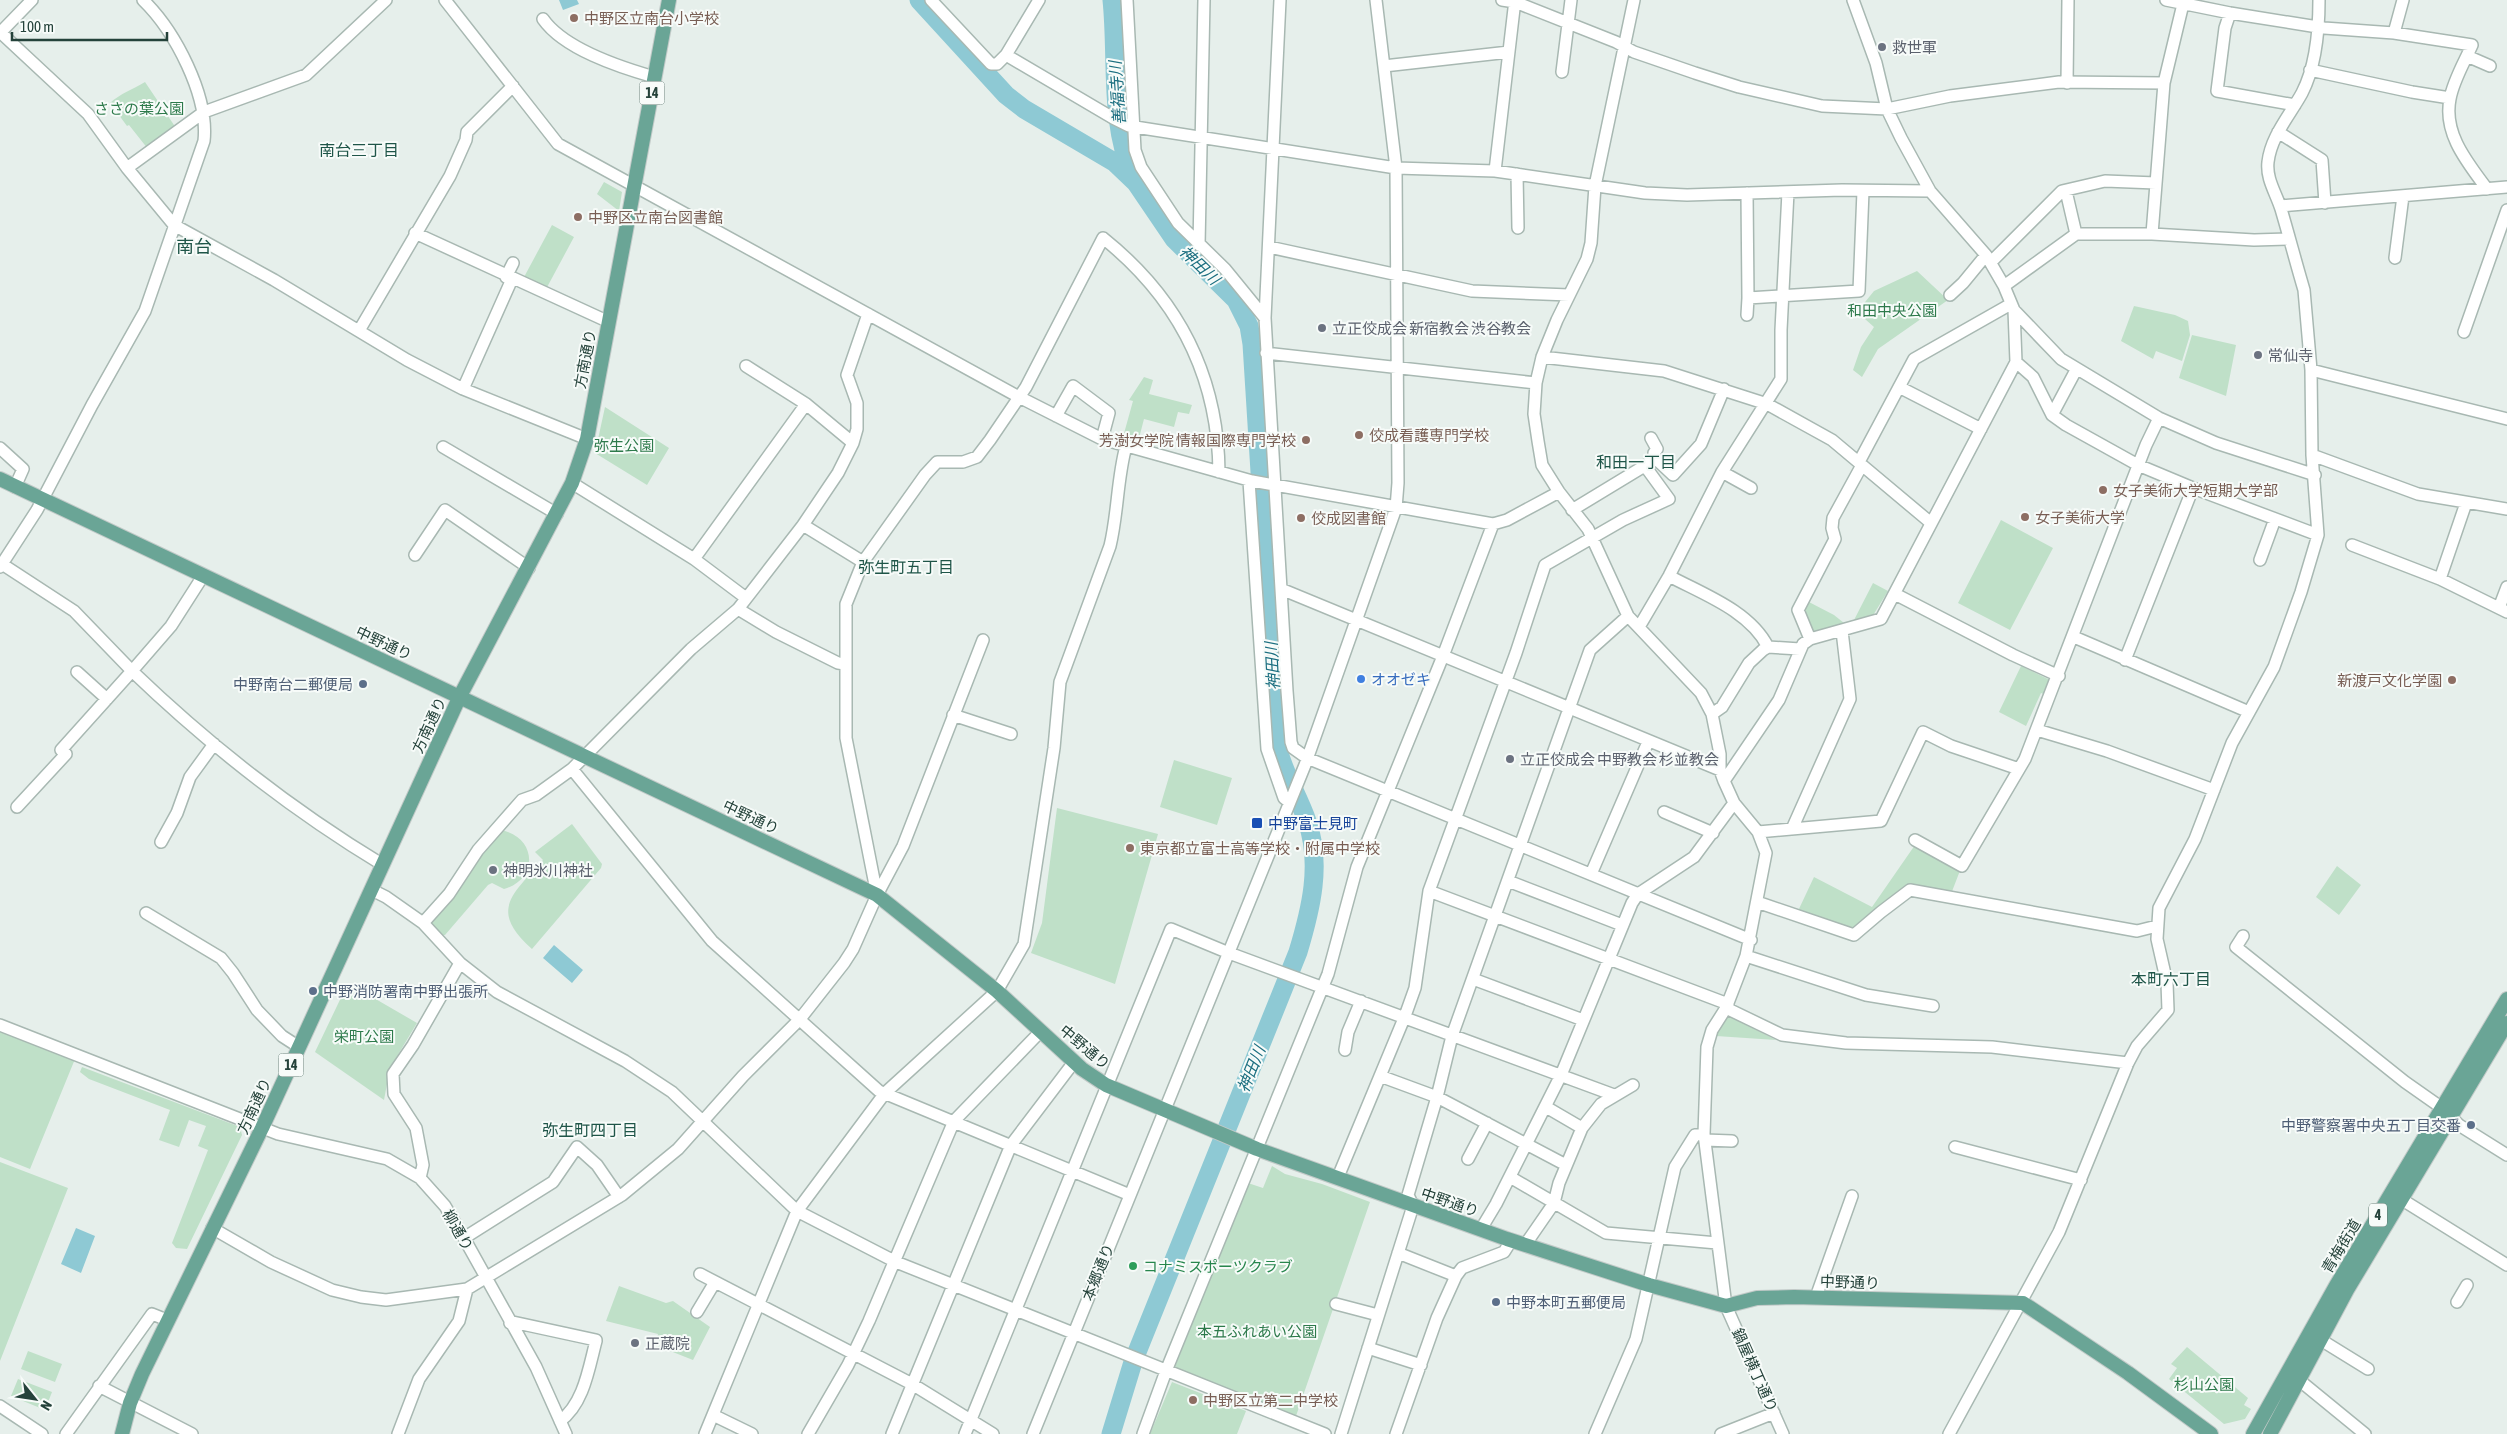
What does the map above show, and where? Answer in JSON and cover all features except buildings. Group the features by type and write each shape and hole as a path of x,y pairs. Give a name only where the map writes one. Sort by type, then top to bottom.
{"main road":[{"name":"方南通り","path":"122,1434 130,1403 167,1320 262,1128 460,696 529,568 572,483 587,439 669,0"},
{"name":"中野通り","path":"0,479 877,895 997,991 1074,1062 1106,1085 1232,1139 1511,1241 1649,1285 1726,1306 1757,1298 1816,1297 2023,1302"},
{"name":"青梅街道","path":"2499,1035 2507,999"},
{"name":"青梅街道","path":"2254,1434 2330,1296 2446,1113 2507,1023"},
{"name":"青梅街道","path":"2270,1434 2401,1199 2446,1113"},
{"path":"2023,1302 2128,1373 2211,1434"}],"street":[{"path":"32,0 0,32 88,114 127,168 174,225 360,329 407,360 462,389 587,439"},
{"path":"144,0 158,15 175,40 204,112 206,126 204,141 145,311 92,405 43,500 1,566 74,611 184,721 278,795 382,865"},
{"path":"127,168 204,112 306,75 386,0"},
{"path":"445,0 558,144 1019,397 1102,439 1273,487 1493,524 1507,520 1559,492"},
{"path":"931,0 991,64 997,64 1006,55 1039,0"},
{"path":"1127,0 1131,126 1135,150 1141,167 1178,223 1243,288 1265,318"},
{"path":"1199,245 1204,0"},
{"path":"1280,0 1272,55 1273,150 1265,318 1273,487 1291,742 1293,748 1307,758 1751,940"},
{"name":"本郷通り","path":"1032,1434 1300,777 1358,620 1396,508 1398,483 1396,168 1376,0"},
{"path":"1502,0 1515,1 1634,52 1747,89 1822,106 1887,109 1950,96 2059,82 2164,82"},
{"path":"1562,72 1571,0"},
{"path":"1634,0 1626,47 1595,186 1591,243 1587,259 1568,295 1542,357 1536,383 1534,414 1542,465 1592,538 1628,616 1701,693 1712,714 1722,775 1734,803 1758,832 1881,822 1923,732 1952,746 2019,769"},
{"path":"1722,775 1779,700 1800,649 1810,639 1881,619 2016,362 2012,307 2004,286 1989,258 1930,191 1887,109 1876,63 1853,0"},
{"path":"2068,0 2068,83"},
{"path":"2166,0 2230,13 2318,27 2394,33 2472,45 2450,98 2448,123 2470,166 2487,189"},
{"path":"1949,1434 2023,1302 2059,1232 2128,1062 2137,1046 2168,1010 2167,983 2158,939 2159,908 2186,860 2232,744 2278,658 2302,592 2318,535 2312,455 2311,370 2304,290 2280,206 2269,181 2268,162 2278,132 2295,105 2310,70 2318,27 2319,0"},
{"path":"2394,33 2403,0"},
{"path":"1495,171 1515,1"},
{"path":"2152,234 2164,82 2183,4"},
{"path":"2230,13 2225,28 2217,91 2295,105"},
{"path":"543,19 557,35 603,59 654,77"},
{"path":"1384,66 1509,52"},
{"path":"1006,55 1113,118 1131,126 1273,150 1396,168 1495,171 1645,193 1747,194 1930,191"},
{"path":"2467,56 2490,66"},
{"path":"2310,70 2428,89 2450,98"},
{"path":"360,329 450,176 466,140 467,132 513,86"},
{"path":"2278,132 2322,160 2325,203"},
{"path":"1517,174 1518,228"},
{"path":"1950,294 2062,191 2105,181 2156,183"},
{"path":"2280,206 2507,188"},
{"path":"1748,298 1859,291 1863,191"},
{"path":"2066,191 2076,234"},
{"path":"1639,626 1669,576 1722,472 1748,428 1767,404 1781,379 1782,296 1788,192"},
{"path":"1747,194 1747,315"},
{"path":"2395,258 2403,196"},
{"path":"2464,332 2507,210"},
{"path":"415,233 509,278 609,322"},
{"path":"2004,286 2076,234 2152,234 2254,240 2289,239"},
{"path":"877,895 846,738 846,604 863,562 887,526 937,462 963,462 977,458 1019,397 1103,238 1125,257 1164,298 1190,341 1208,393 1216,425 1219,472"},
{"path":"1269,247 1472,291 1568,295"},
{"path":"462,389 509,278 513,263"},
{"path":"2012,307 2061,359 2076,370 2159,418 2216,443 2315,475"},
{"path":"1810,639 1798,610 1835,540 1832,528 1833,518 1914,359 2012,307"},
{"path":"422,923 449,894 478,850 522,800 536,795 569,771 691,649 738,609 803,525 838,473 853,443 857,428 857,403 847,375 868,314"},
{"path":"1266,352 1536,383"},
{"path":"1542,357 1664,371 1767,404 1832,440 1931,523"},
{"path":"2016,362 2033,377 2052,415 2138,465 2193,488 2318,535"},
{"path":"746,366 806,404 853,443"},
{"path":"2052,415 2076,370"},
{"path":"2311,370 2507,419"},
{"path":"1056,416 1073,386 1109,413 1102,439"},
{"path":"1899,387 1981,429"},
{"path":"1651,438 1657,449 1654,453 1656,459 1673,475 1701,444 1724,389"},
{"path":"694,559 806,404"},
{"path":"1915,840 1962,866 2019,769 2059,676 2138,465 2159,418"},
{"path":"705,1434 797,1211 885,1093 997,991 1024,944 1054,748 1060,682 1110,546 1115,525 1117,491 1126,446"},
{"path":"443,447 557,514"},
{"path":"0,448 23,469 15,486"},
{"path":"2312,455 2418,494 2507,510"},
{"path":"1572,510 1656,459"},
{"path":"1338,1177 1415,988 1429,891 1506,682 1545,565 1623,520 1669,499 1645,466"},
{"path":"1722,472 1751,488"},
{"path":"1250,481 1267,749 1284,798 1290,802"},
{"path":"572,483 694,559 746,598"},
{"path":"2125,660 2193,488"},
{"path":"2440,579 2466,504"},
{"path":"415,555 445,510 529,568"},
{"path":"2260,560 2275,519"},
{"path":"1143,1434 1166,1370 1328,974 1357,867 1444,656 1493,524"},
{"path":"803,525 863,562"},
{"path":"2352,545 2440,579 2503,610 2507,586"},
{"path":"17,807 106,700 171,626 203,576"},
{"path":"1669,576 1724,604 1761,634 1768,648"},
{"path":"1281,589 1568,708 1722,775"},
{"path":"1894,594 2013,655 2059,676"},
{"path":"738,609 776,632 838,663 845,664"},
{"path":"1341,1434 1412,1206 1408,1195 1437,1097 1452,1036 1590,650 1628,616"},
{"path":"1792,830 1850,699 1842,631"},
{"path":"2074,637 2249,712"},
{"path":"212,1228 277,1265 332,1290 350,1295 386,1300 467,1289 619,1197 662,1164 702,1123 743,1076 800,1019 853,949 877,895 903,846 983,640"},
{"path":"1712,714 1722,707 1749,663 1768,648 1800,649"},
{"path":"77,672 106,700"},
{"path":"953,715 1011,734"},
{"path":"2037,730 2108,751 2214,790"},
{"path":"1591,874 1648,742"},
{"path":"161,842 177,813 190,778 214,744"},
{"path":"569,771 712,941 879,1091 1130,1195"},
{"path":"1481,1229 1527,1145 1561,1075 1622,925 1638,894 1694,857 1734,803"},
{"path":"1664,812 1713,833"},
{"name":"鍋屋横丁通り","path":"1758,832 1766,853 1751,940 1727,1006 1712,1030 1707,1047 1705,1137 1726,1306 1782,1434"},
{"path":"1508,881 1622,925"},
{"path":"372,890 386,897 422,923 460,963 497,992 625,1060 672,1092 701,1118 702,1123 797,1211 896,1262 1325,1434"},
{"path":"1758,902 1854,935 1880,912 1910,890 2137,931 2157,926"},
{"path":"1429,891 1495,914 1727,1006 1782,1035 1846,1043 1992,1047 2128,1062"},
{"path":"146,913 221,958 257,1010 282,1036 299,1047"},
{"path":"965,1434 1071,1170 1171,929 1229,953 1405,1016 1452,1036 1614,1095"},
{"path":"2243,936 2236,947 2405,1082 2507,1155"},
{"path":"1746,956 1866,995 1933,1006"},
{"path":"420,1178 423,1165 416,1128 394,1094 393,1074 413,1045 460,963"},
{"path":"1473,979 1583,1020"},
{"path":"1345,1050 1348,1032 1361,1001"},
{"name":"柳通り","path":"0,1025 262,1128 310,1143 364,1152 387,1159 420,1178 445,1206 464,1238 536,1367 566,1434"},
{"path":"808,1434 854,1354 896,1262 954,1121 1041,1031"},
{"path":"892,1434 1011,1145 1074,1062"},
{"path":"1380,1076 1437,1097 1566,1165"},
{"path":"1525,1245 1554,1203 1566,1165 1582,1128 1594,1110 1614,1095 1633,1085"},
{"path":"1546,1107 1582,1128"},
{"path":"1468,1159 1487,1124"},
{"path":"1595,1434 1636,1339 1649,1285 1657,1238 1675,1167 1695,1135 1732,1141"},
{"path":"464,1238 553,1182 577,1147 596,1165 619,1197"},
{"path":"1955,1147 2081,1180"},
{"path":"1510,1177 1606,1233 1717,1243"},
{"path":"1816,1297 1852,1196"},
{"path":"2401,1199 2507,1265"},
{"path":"1396,1434 1436,1318 1456,1276 1462,1268 1504,1252 1511,1241"},
{"path":"1398,1253 1456,1276"},
{"path":"700,1274 912,1384 993,1434"},
{"path":"697,1312 715,1282"},
{"path":"2457,1302 2467,1285"},
{"path":"398,1434 419,1378 459,1322 467,1289"},
{"path":"1336,1304 1378,1315"},
{"path":"66,1434 152,1314 167,1320"},
{"path":"510,1323 531,1325 596,1340 583,1390 565,1417 560,1421"},
{"path":"2321,1340 2368,1368"},
{"path":"1368,1348 1421,1365"},
{"path":"2299,1380 2365,1434"},
{"path":"99,1386 192,1434"},
{"path":"0,1406 42,1434"},
{"path":"1721,1434 1774,1412"},
{"path":"713,1415 752,1434"}],"green space":[{"name":"ささの葉公園","path":"145,82 176,128 148,149 129,125 127,126 110,103 122,94"},
{"path":"604,182 622,192 619,211 597,194"},
{"path":"552,225 574,237 545,291 523,279"},
{"name":"和田中央公園","path":"1917,271 1948,300 1878,349 1862,377 1853,370 1861,347 1874,327 1857,312 1874,291"},
{"path":"2134,306 2175,315 2188,321 2190,335 2182,361 2156,351 2153,359 2121,341"},
{"path":"2192,335 2236,345 2226,396 2179,378"},
{"path":"1144,377 1153,380 1149,394 1192,405 1189,414 1178,412 1174,427 1144,419 1138,442 1123,437 1133,401 1129,400"},
{"name":"弥生公園","path":"605,407 669,448 647,485 595,453"},
{"path":"2001,520 2053,548 2010,630 1958,603"},
{"path":"1873,583 1888,591 1872,617 1853,622"},
{"path":"1807,601 1834,615 1844,623 1818,633 1813,630 1804,610"},
{"path":"2021,666 2052,681 2046,695 2041,693 2026,726 1999,712"},
{"path":"1174,760 1232,778 1217,825 1160,807"},
{"path":"1057,808 1158,834 1115,984 1031,953 1042,923"},
{"path":"572,824 602,864 601,868 532,949 511,923 508,913 510,903 522,883 543,860 535,852"},
{"path":"501,830 513,834 522,841 527,849 529,858 528,868 523,877 515,884 504,889 492,883 488,885 445,935 432,937 427,922 466,866"},
{"path":"1915,845 1961,868 1951,894 1914,886 1855,929 1798,911 1814,877 1872,907"},
{"path":"2337,866 2361,885 2339,915 2316,897"},
{"name":"栄町公園","path":"348,983 417,1023 390,1068 384,1100 315,1052"},
{"path":"1727,1015 1776,1040 1716,1036"},
{"path":"0,1030 75,1059 30,1169 0,1157"},
{"path":"82,1067 240,1127 242,1135 187,1249 176,1248 172,1243 208,1150 198,1146 206,1126 189,1120 179,1147 159,1140 170,1110 89,1079 80,1072"},
{"path":"0,1162 68,1188 0,1361"},
{"name":"本五ふれあい公園","path":"1272,1166 1285,1174 1322,1184 1370,1202 1296,1416 1175,1367 1248,1183 1263,1188"},
{"path":"619,1286 666,1303 673,1301 710,1327 693,1360 655,1345 658,1334 606,1321"},
{"name":"杉山公園","path":"2187,1347 2248,1398 2244,1405 2251,1409 2245,1419 2224,1424 2169,1379 2177,1368 2171,1364"},
{"path":"28,1351 62,1364 55,1382 21,1369"},
{"path":"18,1379 52,1392 45,1410 11,1396"},
{"name":"中野区立第二中学校","path":"1172,1382 1246,1411 1237,1434 1150,1434"}],"water":[{"path":"559,0 577,0 579,4 563,10"},
{"path":"554,945 583,970 572,983 543,958"},
{"path":"76,1228 95,1236 81,1273 61,1264"}],"waterway":[{"name":"神田川","path":"919,0 1006,95 1024,109 1114,162 1136,183 1174,239 1236,300 1249,326 1252,344 1277,744 1282,762 1304,812 1311,837 1314,854 1311,903 1298,952 1133,1362 1111,1434"},
{"name":"善福寺川","path":"1112,0 1117,112 1125,155 1133,176"}],"place":[{"name":"中野区立南台小学校","path":"574,18"},
{"name":"救世軍","path":"1882,47"},
{"name":"中野区立南台図書館","path":"578,217"},
{"name":"立正佼成会 新宿教会 渋谷教会","path":"1322,328"},
{"name":"常仙寺","path":"2258,355"},
{"name":"佼成看護専門学校","path":"1359,435"},
{"name":"芳澍女学院 情報国際専門学校","path":"1306,440"},
{"name":"女子美術大学短期大学部","path":"2103,490"},
{"name":"女子美術大学","path":"2025,517"},
{"name":"佼成図書館","path":"1301,518"},
{"name":"オオゼキ","path":"1361,679"},
{"name":"新渡戸文化学園","path":"2452,680"},
{"name":"中野南台二郵便局","path":"363,684"},
{"name":"立正佼成会 中野教会 杉並教会","path":"1510,759"},
{"name":"中野富士見町","path":"1257,823"},
{"name":"東京都立富士高等学校・附属中学校","path":"1130,848"},
{"name":"神明氷川神社","path":"493,870"},
{"name":"中野消防署南中野出張所","path":"313,991"},
{"name":"中野警察署中央五丁目交番","path":"2471,1125"},
{"name":"コナミスポーツクラブ","path":"1133,1266"},
{"name":"中野本町五郵便局","path":"1496,1302"},
{"name":"正蔵院","path":"635,1343"},
{"name":"中野区立第二中学校","path":"1193,1400"}],"district":[{"name":"南台三丁目","path":"359,150"},
{"name":"南台","path":"194,246"},
{"name":"和田一丁目","path":"1636,462"},
{"name":"弥生町五丁目","path":"906,567"},
{"name":"本町六丁目","path":"2171,979"},
{"name":"弥生町四丁目","path":"590,1130"}]}
